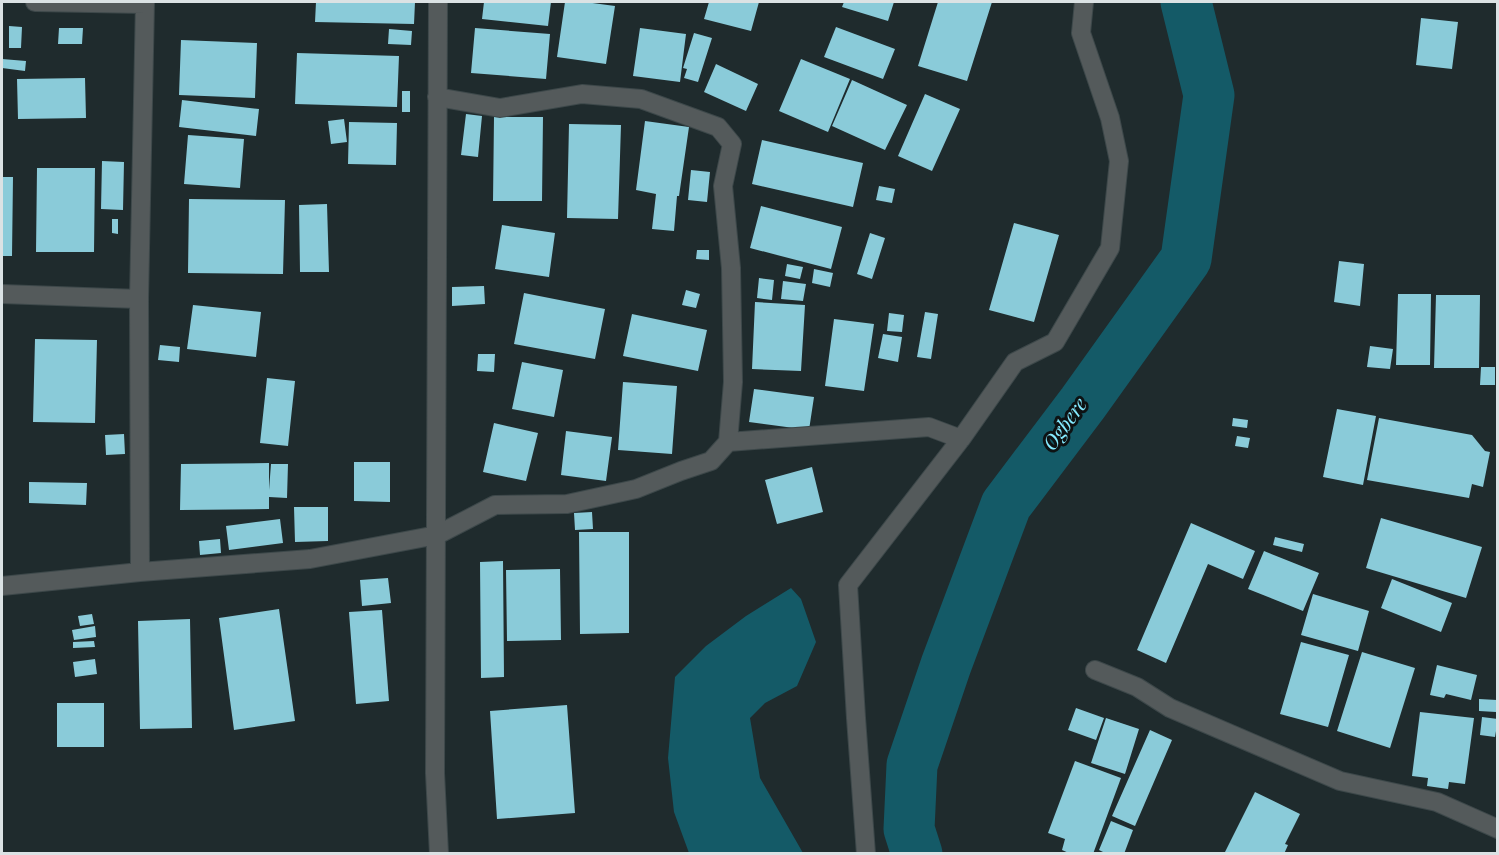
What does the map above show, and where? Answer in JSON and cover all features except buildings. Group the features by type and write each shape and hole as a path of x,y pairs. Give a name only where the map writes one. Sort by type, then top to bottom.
{"street":[{"path":"35,2 145,3 139,299 140,572"},
{"path":"438,2 435,773 439,854"},
{"path":"866,854 848,585 961,439 1015,362 1055,342 1110,248 1119,161 1110,118 1081,33 1084,2"},
{"path":"2,586 140,572 310,559 437,535 495,505 567,504 636,489 711,461 728,442 733,382 731,268 723,186 732,144 718,127 641,99 582,94 500,108 437,97"},
{"path":"2,294 139,299"},
{"path":"728,442 929,427 961,439"},
{"path":"1095,670 1137,687 1170,708 1340,781 1437,802 1497,829"}],"water":[{"path":"791,588 801,599 816,642 797,686 765,703 750,718 760,778 803,853 689,853 674,812 668,758 675,677 706,646 746,616"}],"waterway":[{"name":"Ogbere","path":"917,854 909,829 912,765 946,665 1006,505 1083,403 1186,259 1209,95 1186,2"}]}
